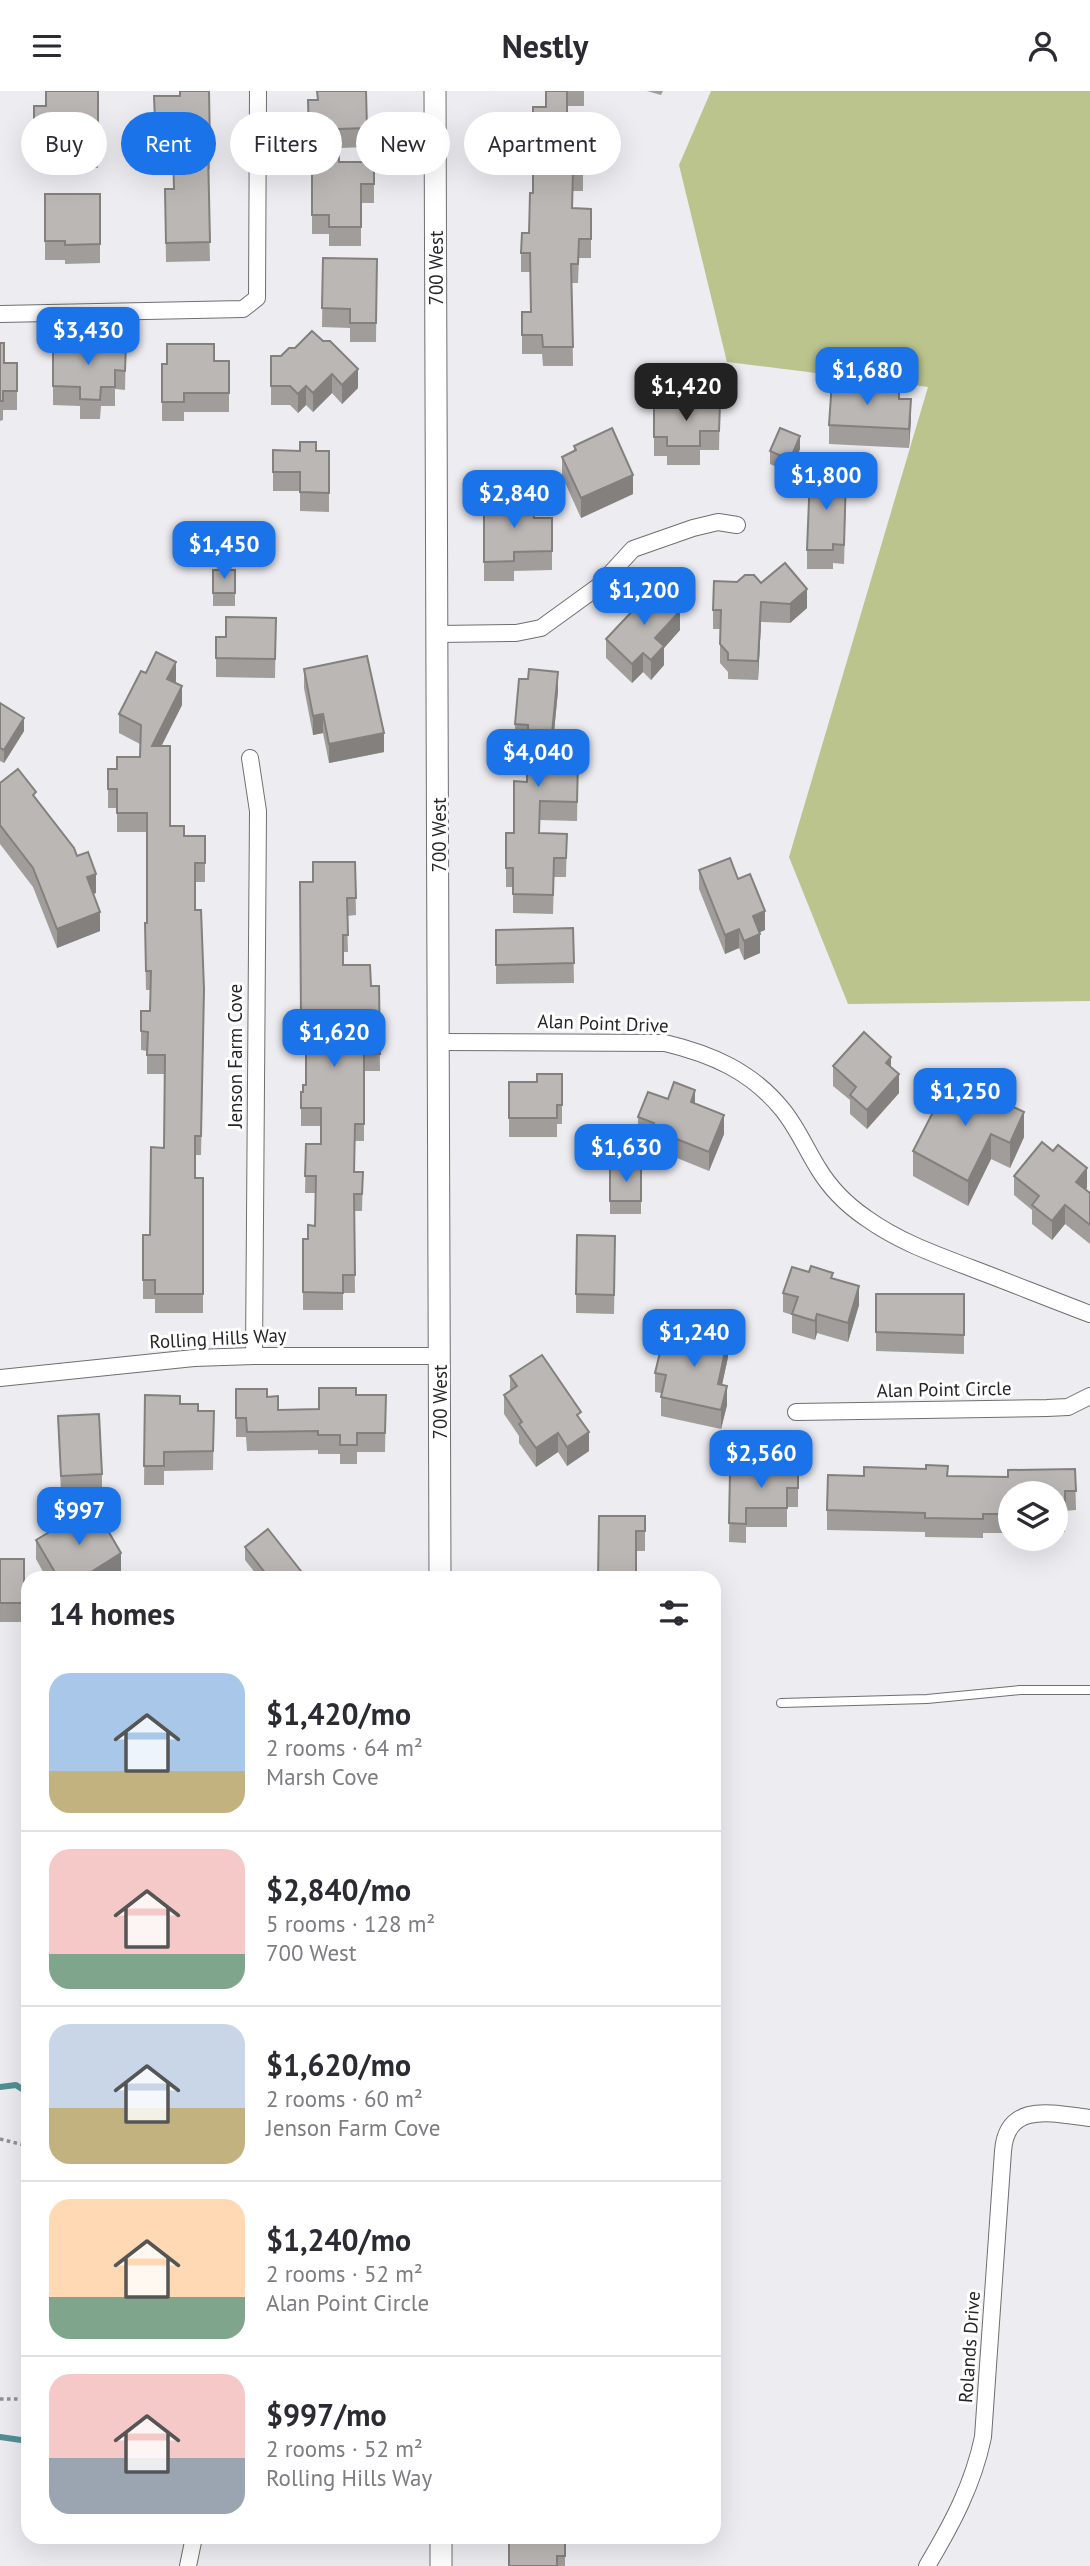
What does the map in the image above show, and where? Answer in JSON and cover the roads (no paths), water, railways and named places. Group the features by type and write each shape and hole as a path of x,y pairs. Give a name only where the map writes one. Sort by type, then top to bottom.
{"street":[{"path":"0,314 243,309 257,299 258,91"},
{"name":"700 West","path":"435,91 439,634 440,1571"},
{"path":"439,634 516,633 541,628 599,586 633,549 693,528 718,523 737,525"},
{"name":"Jenson Farm Cove","path":"250,758 258,811 254,1356"},
{"name":"Alan Point Drive","path":"439,1042 665,1043 696,1050 728,1063 758,1084 783,1110 839,1196 864,1217 894,1237 1090,1314"},
{"name":"Rolling Hills Way","path":"0,1378 136,1363 254,1356 439,1356"},
{"name":"Alan Point Circle","path":"796,1412 1068,1407 1090,1396"},
{"name":"Rolands Drive","path":"926,2566 964,2501 983,2437 1003,2143 1016,2122 1033,2113 1090,2118"},
{"path":"188,2566 193,2544"},
{"path":"441,2544 441,2566"}],"lane":[{"path":"781,1703 927,1699 1020,1690 1090,1690"}],"waterway":[{"path":"0,2087 16,2085 21,2088"},
{"path":"0,2437 21,2440"}]}
